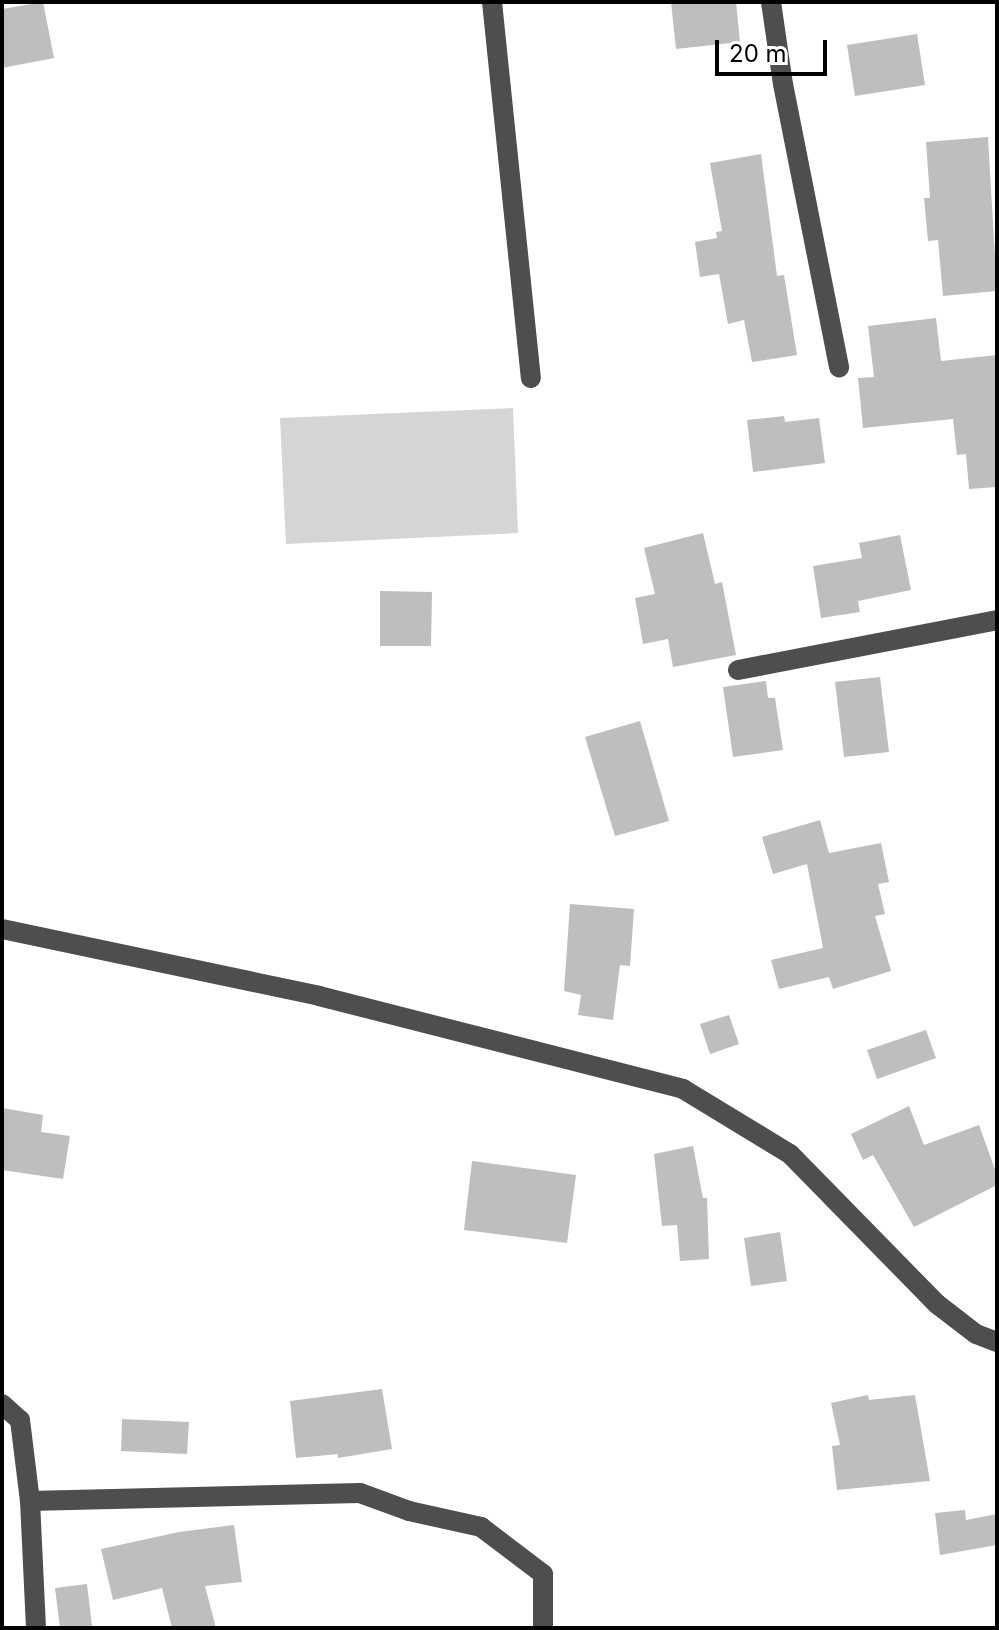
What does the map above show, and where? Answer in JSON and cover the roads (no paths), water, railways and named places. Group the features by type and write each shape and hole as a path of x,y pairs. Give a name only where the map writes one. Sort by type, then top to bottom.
{"street":[{"path":"492,2 531,378"},
{"path":"771,2 783,84 839,368"},
{"path":"738,670 997,620"},
{"path":"2,929 319,996 683,1089 790,1154 937,1304 976,1334 997,1342"},
{"path":"2,1404 20,1420 30,1501 36,1628"},
{"path":"30,1501 360,1493 409,1511 481,1527 543,1574 543,1628"}]}
